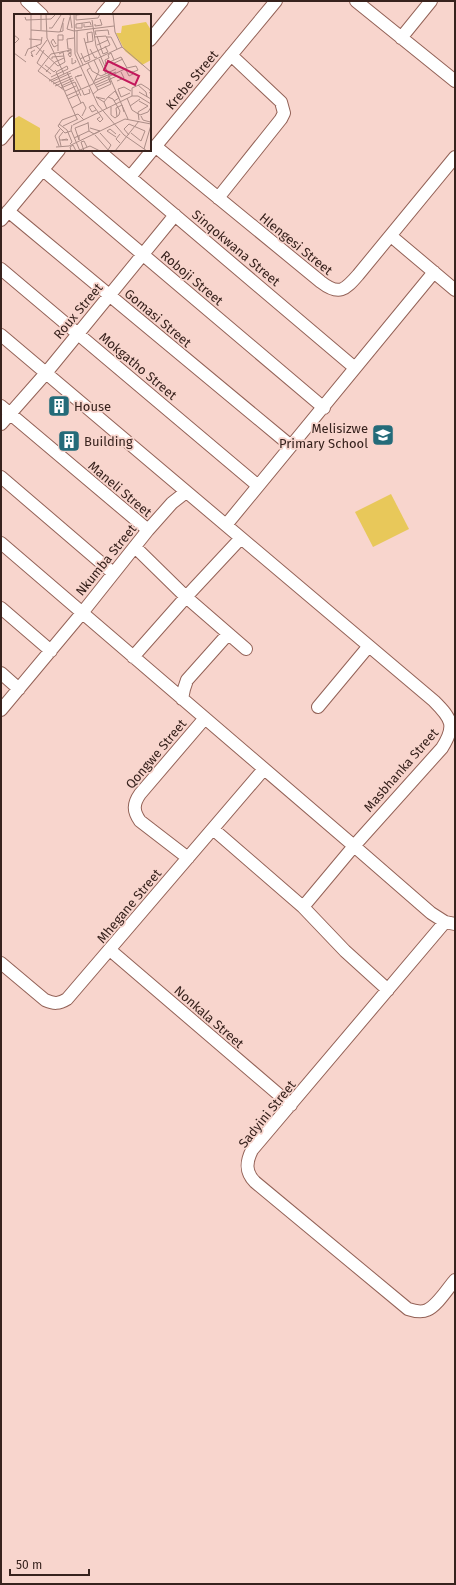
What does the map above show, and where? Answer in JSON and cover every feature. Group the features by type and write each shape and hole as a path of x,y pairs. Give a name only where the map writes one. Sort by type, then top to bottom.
{"street":[{"path":"27,1 41,14"},
{"path":"103,14 114,1"},
{"path":"151,39 182,1"},
{"name":"Krebe Street","path":"151,151 276,1"},
{"path":"356,1 455,81"},
{"path":"401,38 431,1"},
{"path":"218,198 281,119 284,113 284,108 281,102 231,55"},
{"path":"1,139 14,123"},
{"name":"Hlengesi Street","path":"155,146 321,282 334,290 343,290 348,286 455,157"},
{"path":"4,216 59,151"},
{"name":"Sinqokwana Street","path":"99,151 355,368"},
{"name":"Krebe Street","path":"130,176 151,151"},
{"name":"Roboji Street","path":"43,170 324,408"},
{"name":"Roux Street","path":"1,424 5,410 46,373 77,333 175,215"},
{"name":"Gomasi Street","path":"4,216 109,295 291,446"},
{"path":"391,236 455,290"},
{"name":"Mokgatho Street","path":"1,268 257,485"},
{"path":"226,525 257,485 324,408 434,272"},
{"name":"Masbhanka Street","path":"1,335 444,711 450,719 452,729 450,737 442,748 354,846"},
{"name":"Maneli Street","path":"5,410 148,530"},
{"path":"1,477 113,573"},
{"name":"Nkumba Street","path":"82,613 148,530 172,503 186,492"},
{"path":"133,657 241,538"},
{"path":"1,544 354,846 409,895 450,923"},
{"path":"135,547 186,597 246,649"},
{"path":"1,608 51,651"},
{"path":"1,710 82,613"},
{"path":"182,699 187,680 228,634"},
{"path":"318,707 368,647"},
{"path":"1,674 19,689"},
{"name":"Qongwe Street","path":"188,858 140,821 135,814 134,808 135,800 205,718"},
{"name":"Mhegane Street","path":"1,963 45,1000 51,1003 57,1004 71,995 264,769"},
{"path":"213,829 303,907 345,951 388,990"},
{"path":"303,907 354,846"},
{"name":"Sadyini Street","path":"450,923 388,990 252,1150 247,1166 250,1177 408,1309 414,1311 427,1310 438,1301 455,1280"},
{"name":"Nonkala Street","path":"110,950 291,1105"}],"shaded area":[{"path":"391,494 409,529 373,547 355,512"}],"place":[{"name":"House","path":"59,406"},
{"name":"Melisizwe Primary School","path":"383,435"},
{"name":"Building","path":"69,441"}]}
